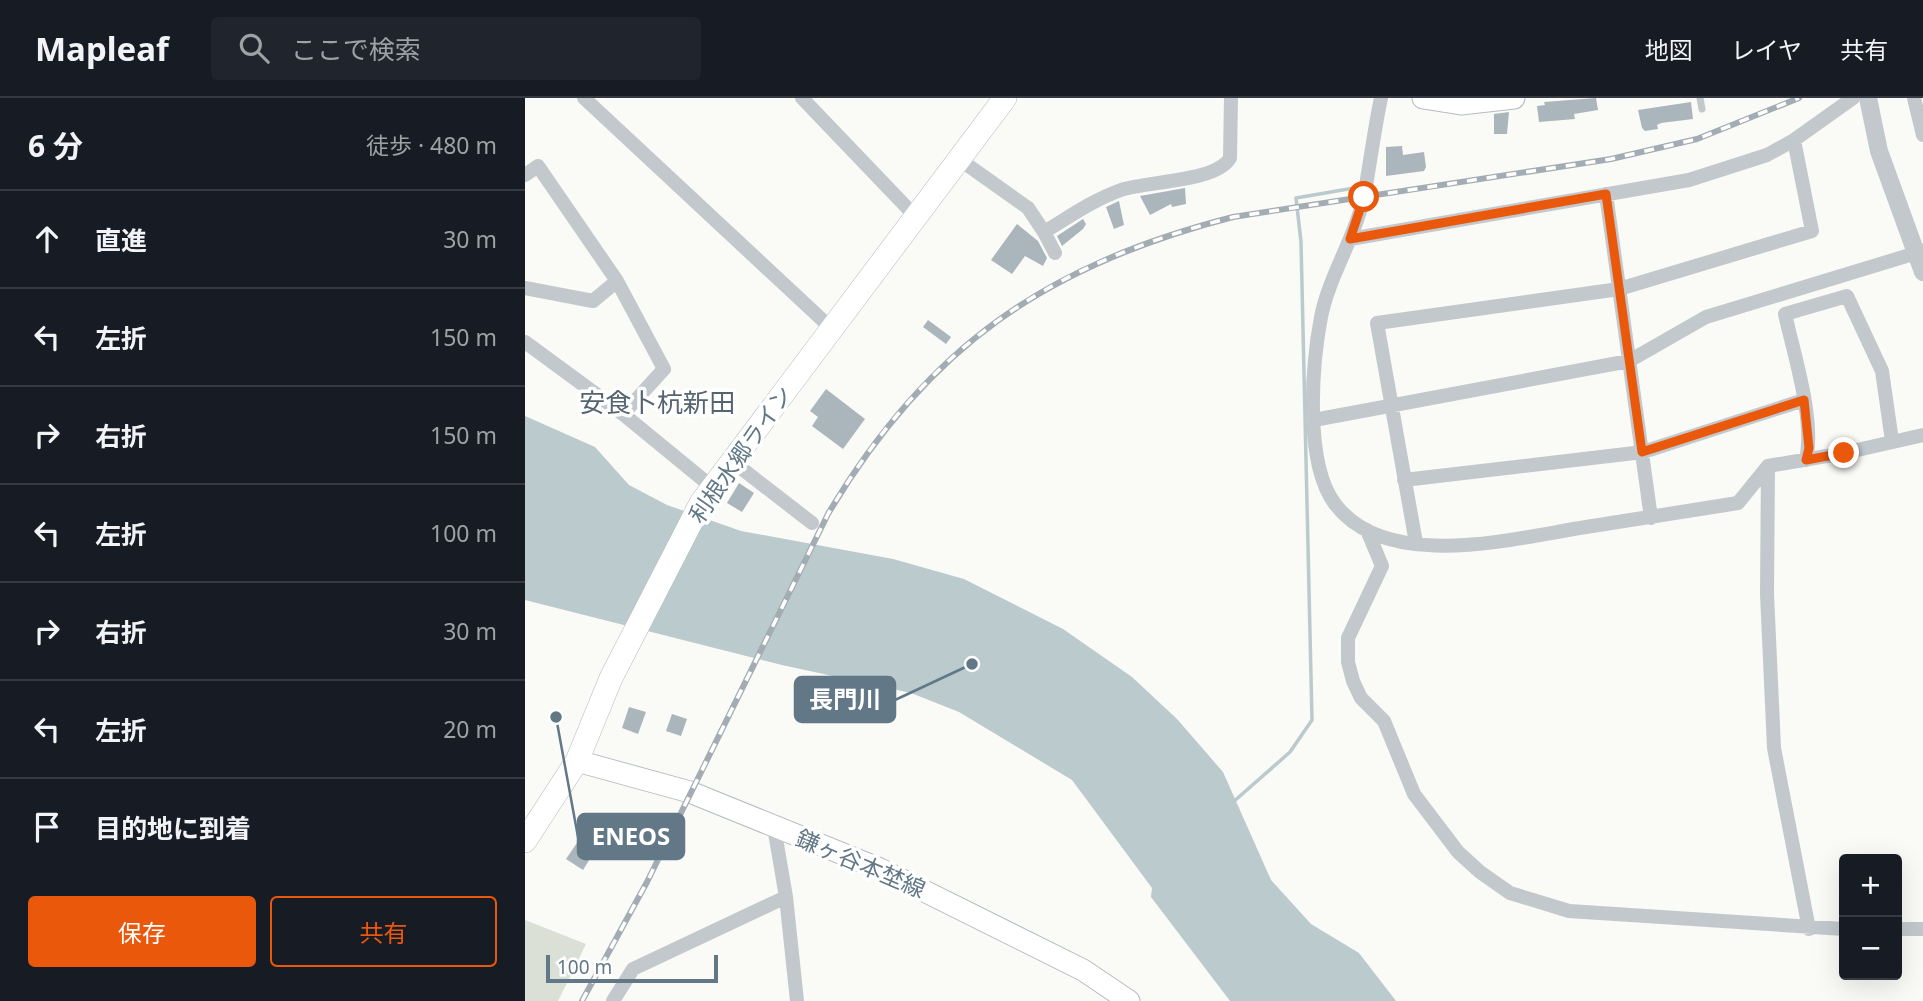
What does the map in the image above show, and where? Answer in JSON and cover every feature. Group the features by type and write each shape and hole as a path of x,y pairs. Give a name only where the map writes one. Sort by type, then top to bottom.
{"highway":[{"name":"利根水郷ライン","path":"525,841 577,761 611,678 706,495 1005,98"}],"main road":[{"path":"1423,98 1461,104 1514,98"},
{"name":"鎌ヶ谷本埜線","path":"577,761 690,792 880,869 1083,970 1129,1001"}],"street":[{"path":"584,98 831,328"},
{"path":"801,98 915,216"},
{"path":"1044,232 1086,206 1122,190 1211,172 1226,165 1230,158 1231,98"},
{"path":"1381,98 1369,155 1364,197 1322,313 1314,420 1319,458 1333,502 1346,516 1367,530 1380,537 1416,543 1486,543 1651,518 1738,503 1769,466 1923,435"},
{"path":"1350,239 1689,180 1766,155 1794,140 1853,98"},
{"path":"1868,98 1879,150 1919,253 1923,272"},
{"path":"1915,98 1921,114 1923,135"},
{"path":"1416,543 1377,323 1619,289 1812,231 1794,140"},
{"path":"959,159 1028,208 1055,253"},
{"path":"525,175 538,166 617,281 664,369 623,414"},
{"path":"1606,194 1651,518"},
{"path":"1314,420 1629,360 1706,317 1919,253"},
{"path":"525,288 593,301 617,281"},
{"path":"1806,460 1809,448 1804,400 1785,314 1847,296 1882,371 1892,441"},
{"path":"525,342 623,414 706,495"},
{"path":"1405,480 1642,452 1804,400"},
{"path":"732,461 812,523"},
{"path":"1769,466 1767,594 1774,748 1809,929"},
{"path":"1367,530 1382,566 1348,638 1348,662 1353,681 1361,698 1384,721 1414,794 1458,852 1481,872 1510,893 1569,911 1839,929"},
{"path":"774,827 786,897 797,1001"},
{"path":"613,1001 633,969 786,897"},
{"path":"1902,929 1923,929"}],"lane":[{"path":"1700,98 1702,109"}],"shaded area":[{"path":"525,416 595,447 629,485 667,505 741,531 893,559 964,579 1063,629 1132,677 1177,719 1223,772 1271,880 1311,924 1359,953 1396,1001 1230,1001 1151,897 1152,888 1072,780 959,712 911,693 782,665 525,600"},
{"path":"525,920 586,944 558,1001 525,1001"}],"building":[{"path":"1596,98 1598,110 1574,114 1575,119 1539,122 1537,106 1545,105 1544,102"},
{"path":"1691,102 1693,119 1661,123 1657,125 1658,129 1645,131 1642,128 1638,110"},
{"path":"1509,112 1507,134 1494,134 1494,114"},
{"path":"1402,146 1403,155 1424,152 1424,171 1386,176 1386,147"},
{"path":"1185,188 1186,204 1172,207 1171,204 1150,215 1140,196"},
{"path":"1119,201 1124,225 1114,229 1106,207"},
{"path":"1083,219 1086,224 1083,229 1062,246 1057,236"},
{"path":"1017,224 1038,241 1047,258 1043,266 1025,256 1012,274 991,260"},
{"path":"928,320 951,337 946,344 923,327"},
{"path":"826,389 865,419 843,449 812,426 818,417 810,411"},
{"path":"739,483 754,493 742,512 727,503"},
{"path":"629,707 646,712 638,734 622,728"},
{"path":"672,714 687,719 681,736 666,731"},
{"path":"585,831 601,841 583,870 566,859"}],"waterway":[{"path":"1232,803 1290,752 1312,720 1301,242 1296,198 1354,188"}],"railway":[{"path":"582,1001 647,882 828,514 866,455 907,404 950,359 997,321 1049,288 1105,260 1166,237 1233,217 1611,159 1697,139 1799,98"}],"place":[{"name":"長門川","path":"972,664"},
{"name":"ENEOS","path":"556,717"}],"district":[{"name":"安食卜杭新田","path":"657,402"}],"route":[{"path":"1364,197 1350,239 1606,194 1642,452 1804,400 1809,448 1806,460 1844,453"}]}
